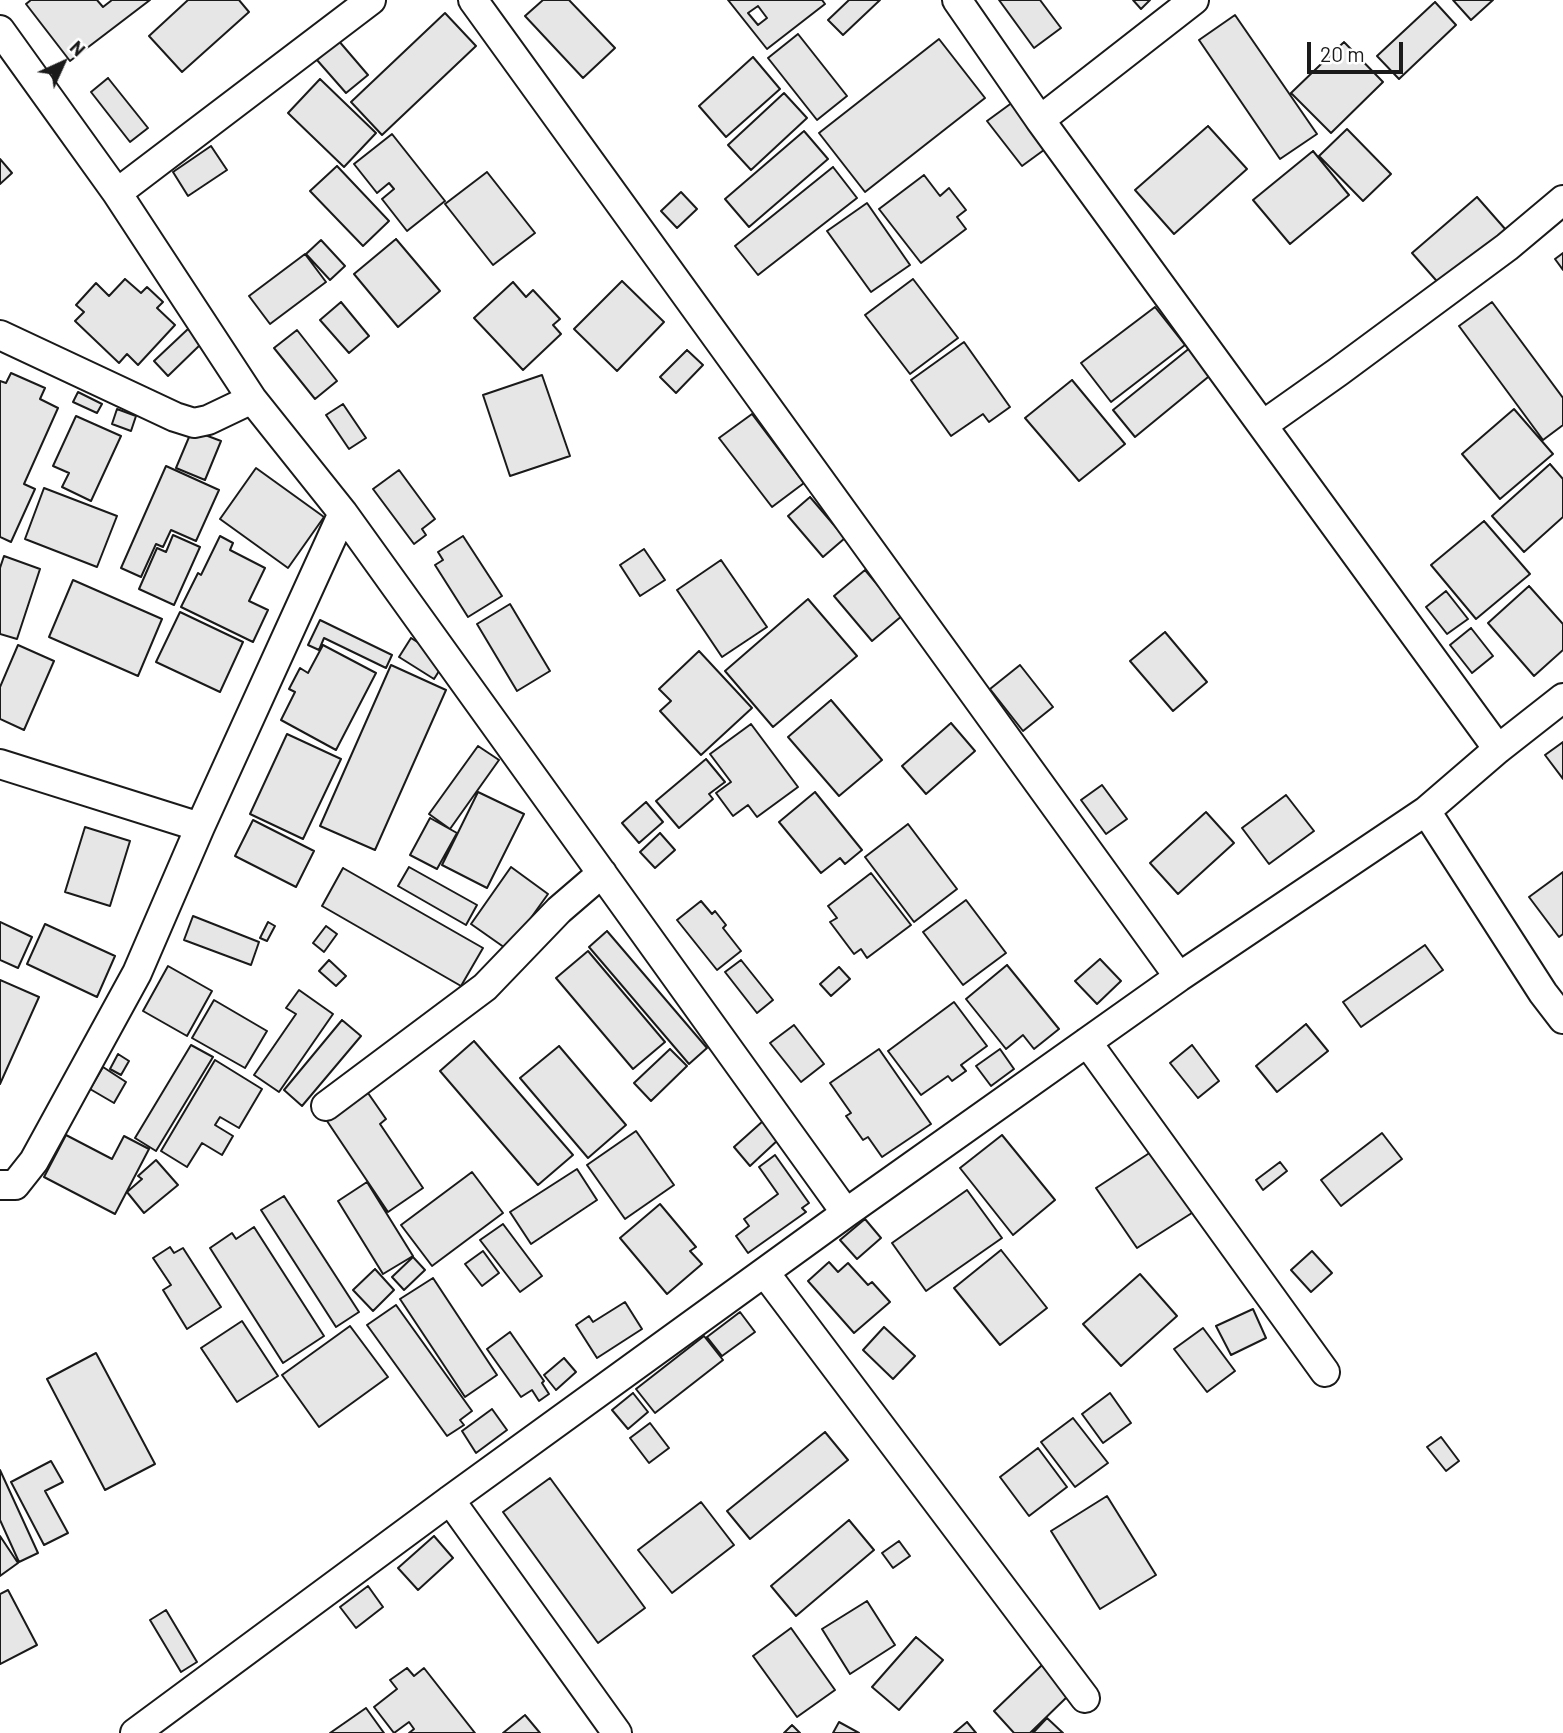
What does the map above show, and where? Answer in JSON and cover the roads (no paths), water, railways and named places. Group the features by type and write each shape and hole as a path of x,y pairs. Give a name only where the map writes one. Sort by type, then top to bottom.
{"street":[{"path":"117,193 371,0"},
{"path":"473,0 1179,977"},
{"path":"957,0 1040,120 1498,749"},
{"path":"1040,120 1194,0"},
{"path":"0,30 117,193 252,399 343,513 846,1213"},
{"path":"1263,425 1507,247 1563,200"},
{"path":"0,335 175,417 194,423 208,420 252,399"},
{"path":"0,1185 15,1185 34,1161 137,973 200,827 343,513"},
{"path":"135,1733 450,1500 846,1213 1179,977 1426,811 1563,698"},
{"path":"0,764 200,827"},
{"path":"1426,811 1563,1020"},
{"path":"326,1106 485,987 559,910 602,873"},
{"path":"1087,1042 1325,1372"},
{"path":"765,1273 1085,1698"},
{"path":"450,1500 617,1733"}]}
